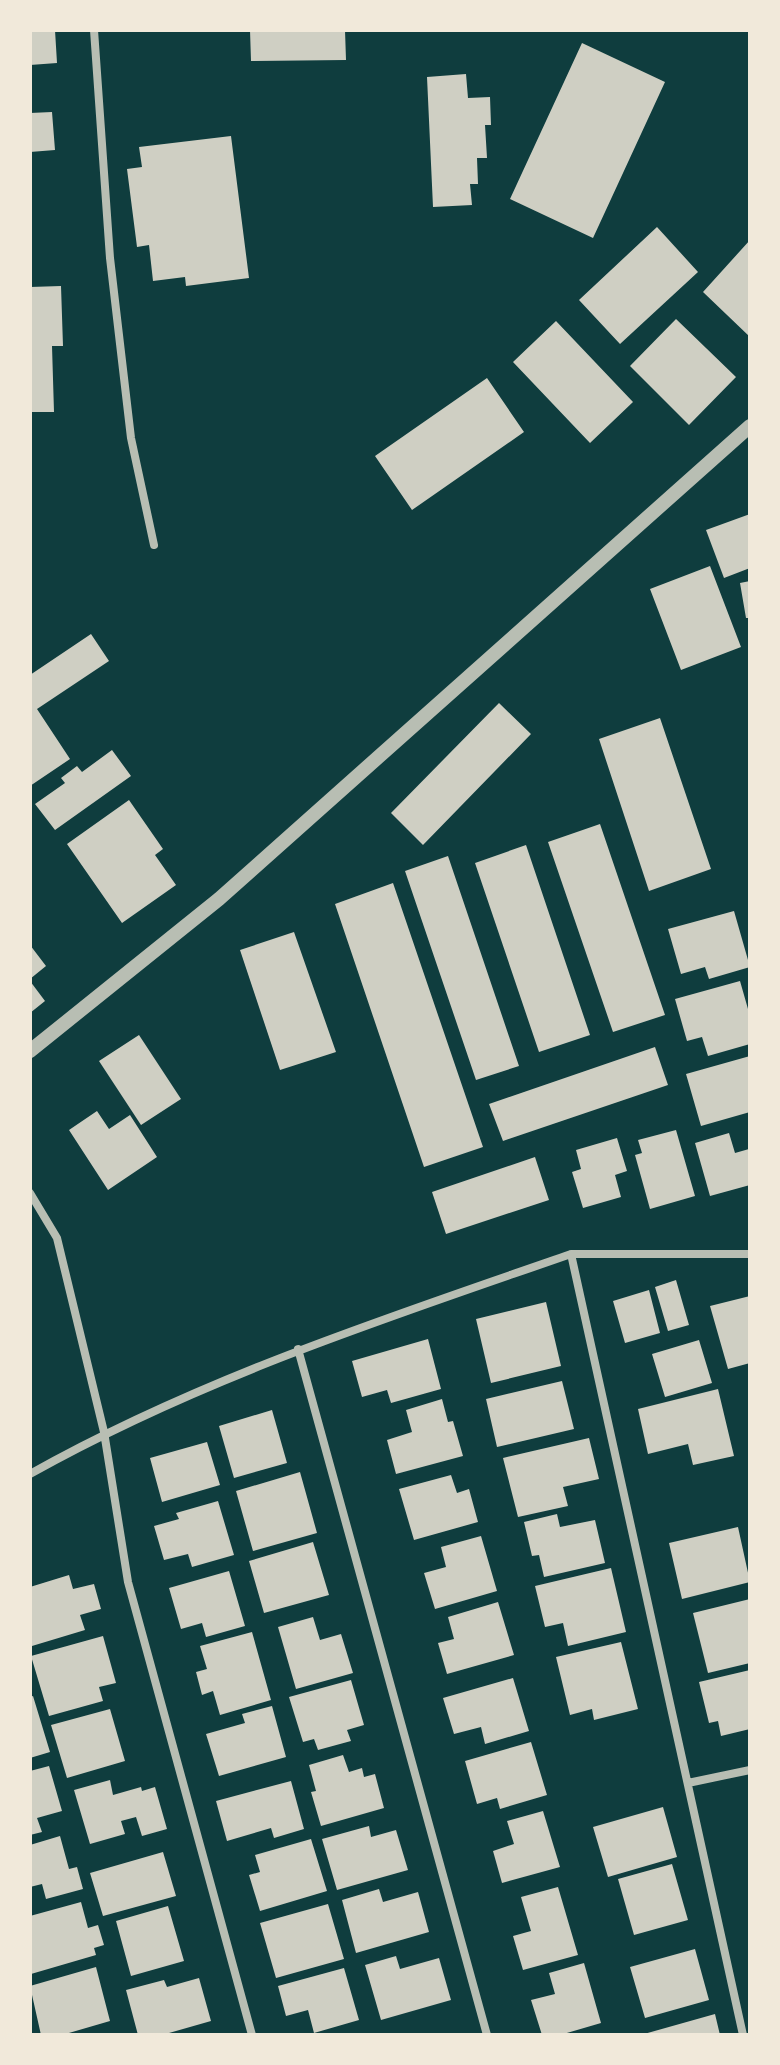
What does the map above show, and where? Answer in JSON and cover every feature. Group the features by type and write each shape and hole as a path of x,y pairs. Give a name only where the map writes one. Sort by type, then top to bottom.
{"street":[{"path":"94,30 110,258 131,438 154,545"},
{"path":"30,1051 219,899 750,426"},
{"path":"30,1193 57,1238 104,1432 128,1582 252,2035"},
{"path":"30,1474 104,1432 298,1349 571,1254 750,1254"},
{"path":"571,1254 688,1783 745,2021 743,2035"},
{"path":"298,1349 487,2035"},
{"path":"688,1783 750,1770"}],"building":[{"path":"30,30 55,30 57,63 30,65"},
{"path":"250,30 345,30 346,60 251,61"},
{"path":"582,43 665,82 593,238 510,199"},
{"path":"466,74 468,98 490,97 491,125 485,125 487,158 477,158 478,184 470,184 472,205 433,207 427,77"},
{"path":"52,112 55,150 30,152 30,113"},
{"path":"231,136 249,278 186,286 185,277 153,281 149,245 137,247 127,169 142,167 139,147"},
{"path":"657,227 698,272 620,344 579,300"},
{"path":"750,240 750,337 703,292"},
{"path":"61,286 63,346 52,346 54,412 30,412 30,287"},
{"path":"676,319 736,377 689,425 630,366"},
{"path":"556,321 633,402 590,443 513,362"},
{"path":"487,378 524,432 412,510 375,456"},
{"path":"750,514 750,568 724,578 706,530"},
{"path":"710,566 741,647 681,670 650,589"},
{"path":"750,581 750,618 746,618 740,583"},
{"path":"91,634 109,661 37,709 70,759 30,786 30,675"},
{"path":"499,703 531,734 423,845 391,813"},
{"path":"660,718 711,869 649,891 599,739"},
{"path":"112,750 131,776 55,830 35,804 65,783 61,778 77,766 82,772"},
{"path":"129,800 163,849 155,855 176,885 122,923 67,844"},
{"path":"600,824 665,1015 613,1032 548,842"},
{"path":"526,845 590,1035 539,1052 475,863"},
{"path":"448,856 519,1066 476,1080 405,871"},
{"path":"393,883 483,1147 424,1167 335,904"},
{"path":"734,911 750,967 709,979 705,967 681,974 668,929"},
{"path":"294,932 336,1052 280,1070 240,950"},
{"path":"30,945 46,966 30,979"},
{"path":"30,981 45,1001 30,1013"},
{"path":"740,981 750,1016 750,1044 708,1056 702,1037 687,1041 675,999"},
{"path":"139,1035 181,1099 141,1125 99,1061"},
{"path":"655,1047 668,1085 503,1141 489,1104"},
{"path":"750,1056 750,1112 701,1126 686,1074"},
{"path":"97,1111 109,1129 130,1115 157,1157 108,1190 69,1130"},
{"path":"676,1130 695,1196 650,1209 635,1155 642,1153 638,1140"},
{"path":"729,1133 735,1153 749,1149 750,1185 710,1196 695,1143"},
{"path":"617,1138 627,1171 615,1175 621,1197 583,1208 572,1172 581,1169 576,1150"},
{"path":"535,1157 549,1200 446,1234 432,1192"},
{"path":"676,1280 689,1325 668,1331 655,1287"},
{"path":"649,1290 660,1333 625,1343 613,1301"},
{"path":"750,1296 750,1363 728,1369 710,1306"},
{"path":"546,1302 561,1366 491,1383 476,1319"},
{"path":"428,1339 441,1389 391,1403 387,1390 362,1397 352,1361"},
{"path":"699,1340 712,1383 665,1397 652,1354"},
{"path":"562,1381 574,1429 497,1447 486,1399"},
{"path":"718,1389 734,1456 693,1465 688,1444 648,1454 638,1409"},
{"path":"442,1399 448,1422 453,1421 463,1456 396,1474 387,1440 412,1432 406,1410"},
{"path":"272,1410 287,1463 234,1478 219,1426"},
{"path":"589,1438 599,1479 563,1487 568,1506 518,1517 503,1458"},
{"path":"207,1442 220,1485 162,1502 150,1458"},
{"path":"300,1472 317,1533 253,1551 236,1491"},
{"path":"451,1475 457,1493 469,1489 478,1522 414,1540 399,1489"},
{"path":"218,1501 234,1555 192,1567 188,1554 164,1560 154,1526 179,1519 176,1513"},
{"path":"557,1514 560,1527 595,1520 605,1563 544,1577 539,1555 532,1556 524,1522"},
{"path":"738,1527 750,1582 682,1599 669,1543"},
{"path":"481,1536 497,1591 435,1609 424,1573 446,1567 441,1547"},
{"path":"313,1542 329,1595 264,1613 249,1561"},
{"path":"611,1568 626,1632 568,1646 563,1623 545,1627 535,1586"},
{"path":"229,1571 245,1626 206,1637 202,1623 181,1629 169,1588"},
{"path":"69,1575 73,1589 94,1584 101,1609 80,1615 85,1630 32,1646 30,1587"},
{"path":"750,1599 750,1663 708,1673 693,1613"},
{"path":"498,1602 514,1655 447,1674 438,1643 454,1639 448,1617"},
{"path":"313,1617 320,1640 341,1634 353,1673 296,1689 278,1627"},
{"path":"252,1632 271,1700 220,1715 213,1691 202,1695 196,1672 207,1669 200,1646"},
{"path":"103,1636 116,1683 99,1687 103,1701 49,1716 31,1656"},
{"path":"621,1642 638,1709 594,1720 592,1709 570,1715 556,1657"},
{"path":"750,1670 750,1729 721,1736 718,1721 709,1723 699,1682"},
{"path":"513,1678 529,1731 485,1744 481,1727 454,1734 443,1698"},
{"path":"351,1680 364,1725 347,1730 351,1741 318,1750 314,1739 303,1742 289,1697"},
{"path":"33,1696 50,1752 30,1758 30,1697"},
{"path":"272,1706 286,1757 219,1776 206,1734 245,1723 242,1714"},
{"path":"110,1709 125,1761 67,1778 51,1725"},
{"path":"531,1742 547,1795 500,1809 497,1798 477,1804 465,1761"},
{"path":"343,1755 349,1772 362,1768 364,1777 375,1774 384,1808 321,1826 311,1792 316,1791 309,1765"},
{"path":"49,1766 62,1811 37,1818 42,1832 30,1835 30,1771"},
{"path":"110,1780 113,1795 141,1787 142,1791 155,1787 167,1829 142,1836 136,1817 121,1821 125,1834 90,1844 74,1790"},
{"path":"291,1781 304,1829 274,1838 271,1828 227,1841 216,1801"},
{"path":"663,1807 677,1857 608,1877 593,1827"},
{"path":"543,1811 560,1867 502,1883 493,1851 514,1844 507,1821"},
{"path":"369,1826 371,1837 396,1830 408,1870 337,1890 322,1839"},
{"path":"60,1836 69,1869 77,1867 83,1889 46,1899 42,1884 30,1887 30,1845"},
{"path":"311,1839 327,1891 260,1911 249,1875 260,1872 255,1855"},
{"path":"163,1852 176,1896 103,1916 90,1873"},
{"path":"672,1864 688,1920 634,1935 618,1879"},
{"path":"558,1887 578,1955 523,1970 513,1936 531,1931 521,1897"},
{"path":"379,1889 383,1902 418,1892 429,1932 356,1953 342,1900"},
{"path":"81,1902 88,1928 98,1925 104,1945 94,1948 96,1955 31,1974 30,1916"},
{"path":"328,1904 344,1959 276,1978 260,1923"},
{"path":"168,1906 184,1961 131,1976 116,1921"},
{"path":"695,1949 709,2000 645,2018 630,1967"},
{"path":"396,1956 400,1969 439,1958 451,2000 381,2020 365,1965"},
{"path":"584,1963 601,2023 560,2035 542,2035 531,2000 555,1994 549,1973"},
{"path":"96,1967 110,2021 62,2035 41,2035 30,1986"},
{"path":"344,1968 359,2020 314,2033 308,2010 286,2016 278,1986"},
{"path":"199,1978 211,2021 162,2035 138,2035 126,1990 164,1980 167,1987"},
{"path":"715,2014 720,2035 644,2035 644,2034"}]}
